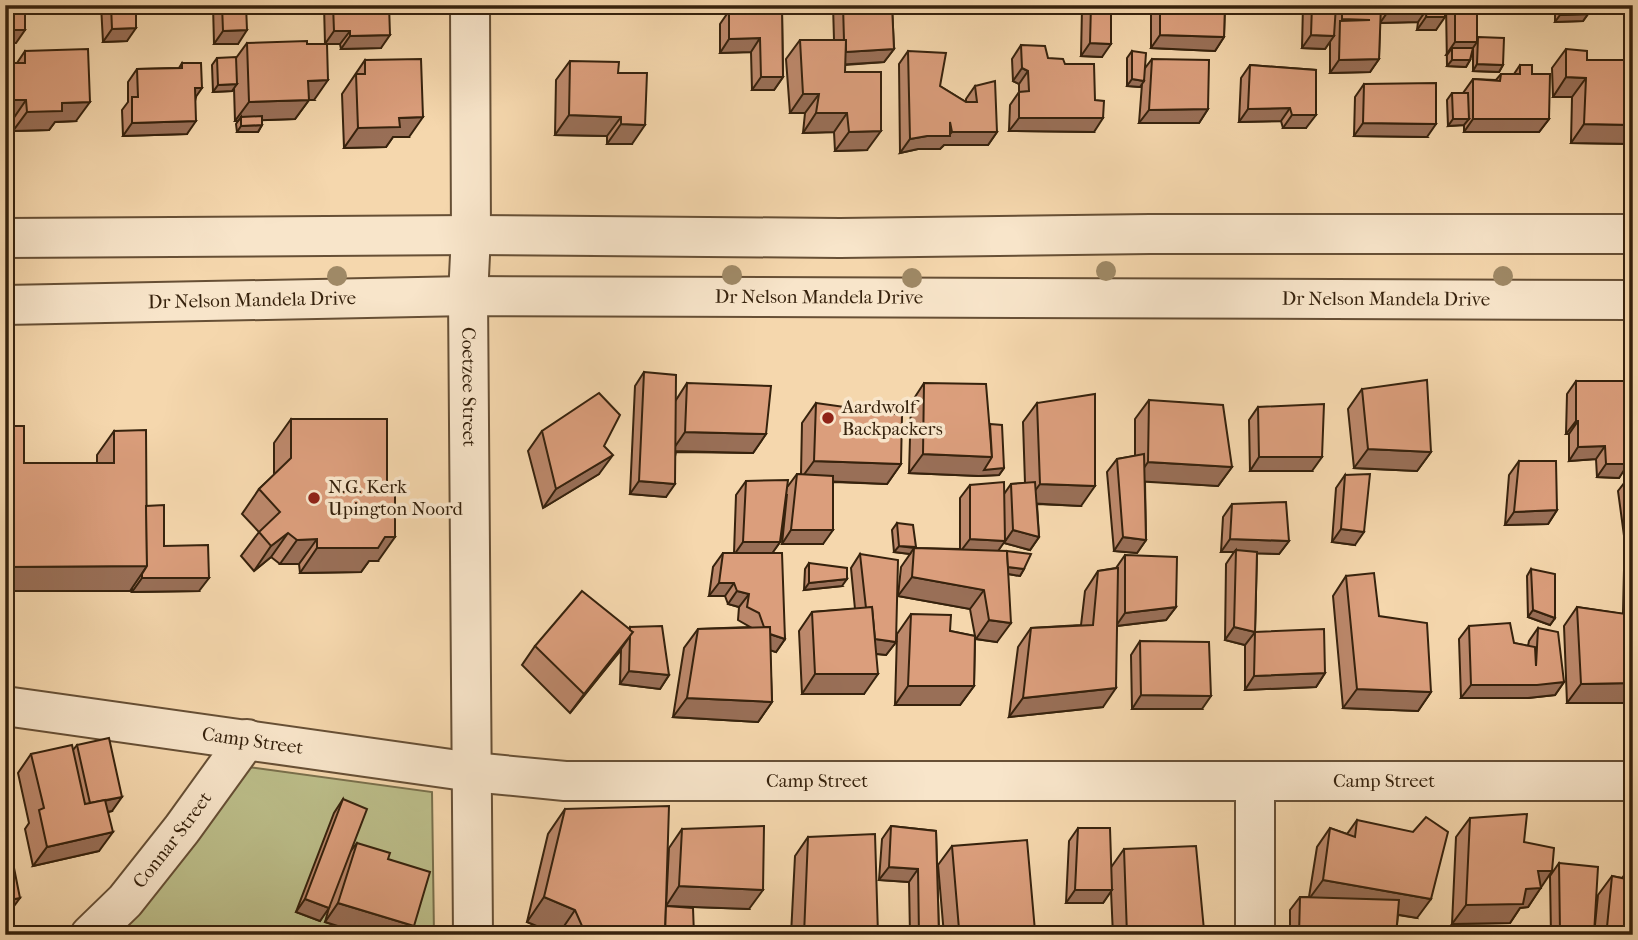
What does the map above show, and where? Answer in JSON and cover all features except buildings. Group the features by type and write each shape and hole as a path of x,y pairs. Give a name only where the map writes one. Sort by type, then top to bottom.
{"street":[{"name":"Coetzee Street","path":"470,5 471,235 468,296 473,935"},
{"path":"5,238 1633,234"},
{"name":"Dr Nelson Mandela Drive","path":"5,305 468,296 1633,300"},
{"name":"Camp Street","path":"5,706 472,772 597,782 1633,781"},
{"name":"Connar Street","path":"90,935 125,901 182,829 247,739"},
{"path":"1255,781 1255,935"}],"green space":[{"path":"248,767 432,792 434,935 105,935"}],"place":[{"name":"Aardwolf Backpackers","path":"828,418"},
{"name":"N.G. Kerk Upington Noord","path":"314,498"}]}
